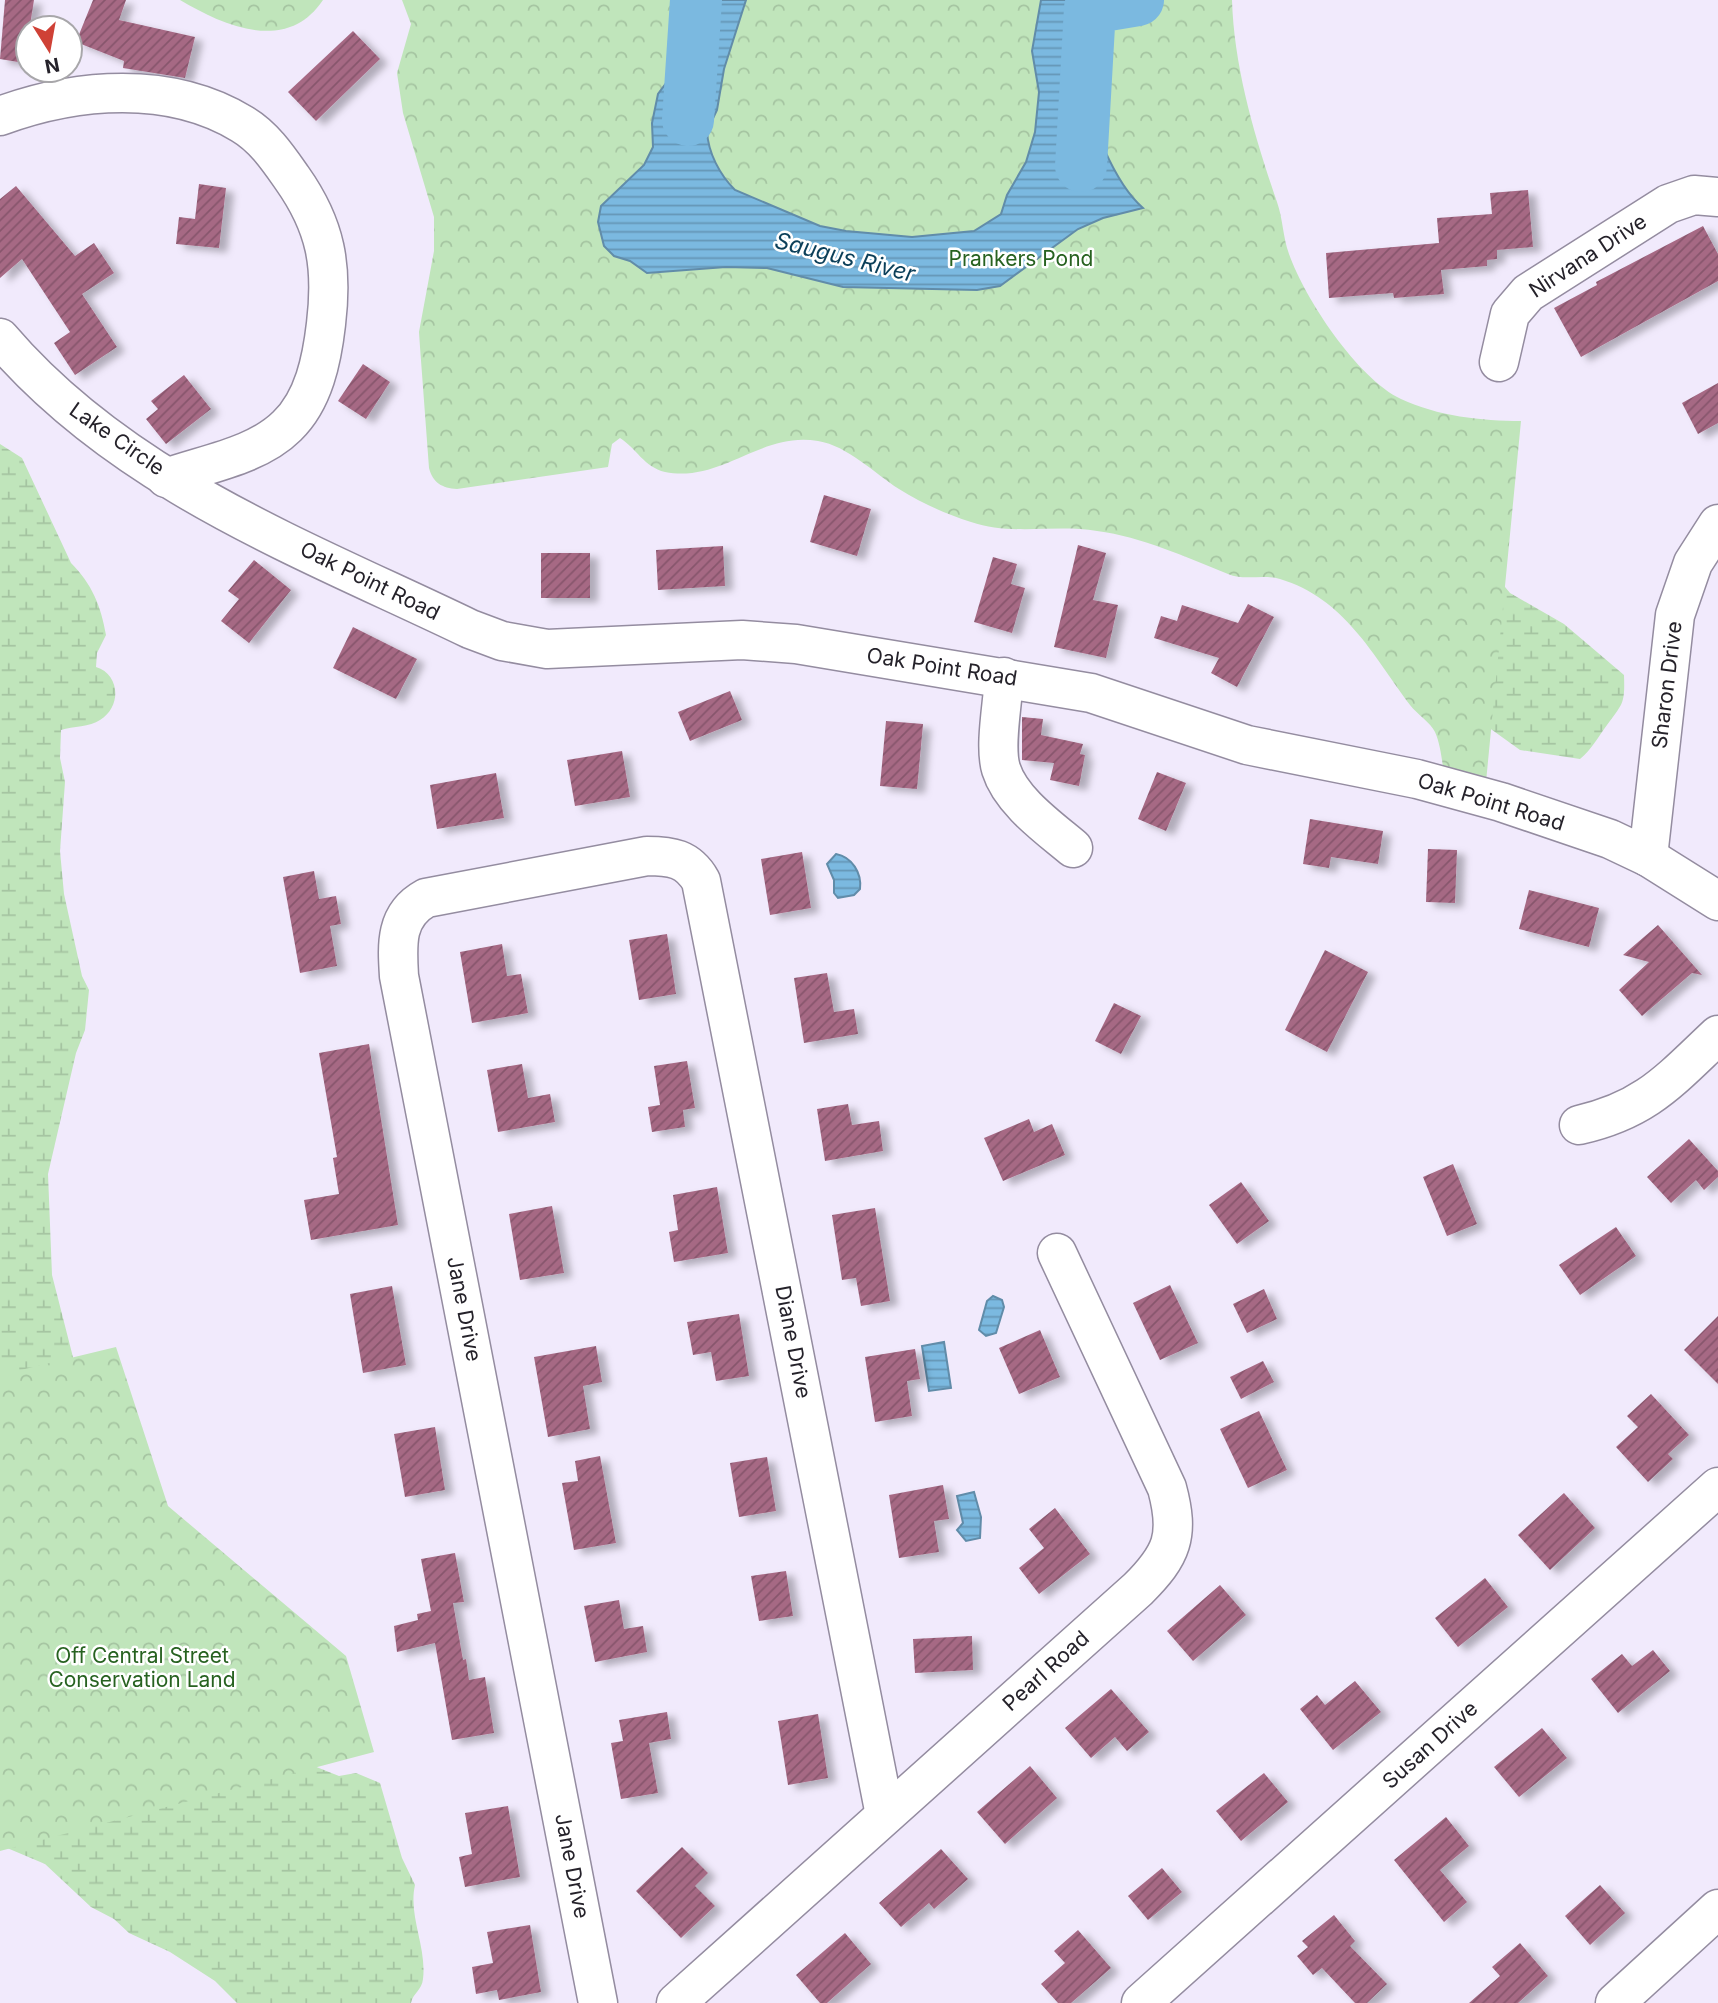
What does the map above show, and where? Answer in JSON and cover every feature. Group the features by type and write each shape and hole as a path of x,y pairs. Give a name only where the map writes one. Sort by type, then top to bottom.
{"street":[{"name":"Lake Circle","path":"0,116 54,100 94,93 140,92 212,109 243,124 271,148 318,220 327,254 330,291 321,350 304,405 288,425 268,442 166,478 105,436 63,401 25,368 0,338"},
{"name":"Nirvana Drive","path":"1499,362 1510,314 1528,293 1668,204 1694,195 1718,197"},
{"name":"Oak Point Road","path":"166,478 192,495 470,629 524,646 566,648 742,640 796,644 1090,693 1280,753 1417,779 1477,795 1610,839 1648,857 1718,901"},
{"name":"Sharon Drive","path":"1648,857 1675,615 1693,563 1718,524"},
{"path":"1004,677 999,755 1001,771 1017,798 1073,848"},
{"name":"Jane Drive","path":"598,2003 400,976 398,937 403,918 414,905 448,892 647,856 677,858 695,870"},
{"name":"Diane Drive","path":"695,870 708,907 885,1815"},
{"path":"1579,1125 1604,1119 1643,1102 1718,1035"},
{"name":"Pearl Road","path":"676,2003 1138,1589 1168,1553 1174,1520 1167,1488 1057,1253"},
{"name":"Susan Drive","path":"1141,2003 1718,1487"},
{"path":"1615,2003 1718,1909"}],"green space":[{"path":"180,0 323,0 308,17 292,26 274,31 235,26"},
{"name":"Prankers Pond","path":"402,0 1232,0 1241,77 1279,208 1287,248 1307,293 1334,336 1367,374 1401,399 1429,410 1460,416 1521,421 1486,782 1445,778 1439,743 1433,729 1410,705 1355,630 1340,614 1302,588 1280,579 1234,576 1164,548 1114,534 1081,529 1002,528 971,522 916,499 850,454 829,444 797,440 778,443 705,470 686,473 658,470 620,438 612,444 608,467 457,489 439,484 429,468 419,332 434,251 434,217 403,113 397,73 411,24"},
{"path":"0,444 22,458 71,563 85,579 94,596 106,635 97,653 96,667 110,676 115,691 112,707 100,720 61,730 60,758 65,782 60,851 64,894 82,976 89,990 85,1030 76,1053 48,1174 52,1275 76,1369 314,1766 339,1776 356,1773 380,1783 402,1858 415,1885 414,1908 424,1967 422,1983 411,2003 237,2003 215,1981 170,1952 129,1933 114,1919 91,1907 45,1864 0,1845"},
{"path":"1491,570 1510,593 1564,624 1624,675 1624,692 1620,707 1580,759 1520,750 1456,704"},
{"name":"Off Central Street Conservation Land","path":"116,1347 168,1506 346,1656 374,1752 0,1851 0,1375"}],"water":[{"path":"682,0 746,0 724,69 717,110 707,131 716,163 735,190 820,226 912,237 974,231 1001,214 1007,195 1026,162 1035,132 1039,92 1032,51 1041,0 1100,0 1075,27 1070,44 1089,109 1107,155 1130,194 1143,208 1103,218 1078,229 1000,286 977,290 843,287 767,268 726,267 647,273 630,261 614,256 604,246 598,222 601,206 644,165 653,147 652,123 658,94 673,74 691,58 695,31"},
{"path":"836,854 847,858 858,872 860,889 854,895 838,898 834,893 834,880 827,864"},
{"path":"993,1296 1002,1300 1004,1307 996,1333 986,1336 979,1330 987,1301"},
{"path":"944,1342 951,1388 929,1391 922,1346"},
{"path":"974,1492 981,1517 980,1538 966,1541 957,1530 963,1523 957,1496"}],"building":[{"path":"5,0 34,0 32,14 14,14 14,61 0,59"},
{"path":"93,0 126,0 119,20 195,37 185,78 123,68 124,61 84,45 84,22"},
{"path":"353,31 380,59 316,121 288,92"},
{"path":"199,184 226,188 219,248 176,244 179,217 195,219"},
{"path":"16,186 75,256 94,243 114,273 82,294 117,347 75,375 54,343 70,332 22,259 0,278 0,199"},
{"path":"1528,190 1533,247 1497,250 1497,259 1487,260 1487,266 1441,270 1444,294 1394,298 1393,293 1329,298 1326,253 1439,243 1437,218 1492,214 1490,193"},
{"path":"1703,226 1718,254 1718,281 1581,357 1554,308 1597,285 1596,282"},
{"path":"363,364 390,382 366,419 338,401"},
{"path":"184,375 211,409 166,444 146,419 158,409 151,401"},
{"path":"1718,383 1718,423 1698,434 1682,403"},
{"path":"824,495 871,509 857,556 810,542"},
{"path":"1078,545 1106,553 1093,600 1118,605 1106,658 1054,647"},
{"path":"723,546 725,586 658,590 656,550"},
{"path":"541,553 590,553 590,598 541,598"},
{"path":"993,557 1017,564 1011,584 1025,588 1012,633 974,622"},
{"path":"254,560 291,590 249,643 221,621 239,599 228,591"},
{"path":"1248,604 1274,617 1237,687 1211,673 1219,658 1154,638 1161,616 1177,621 1182,605 1238,623"},
{"path":"353,627 417,659 396,699 333,668"},
{"path":"730,691 742,720 690,741 678,712"},
{"path":"1022,717 1043,719 1041,735 1083,744 1080,754 1085,755 1079,786 1050,780 1054,763 1022,760"},
{"path":"886,721 923,724 917,789 880,786"},
{"path":"622,751 630,797 575,806 567,760"},
{"path":"1157,772 1186,783 1166,831 1138,819"},
{"path":"496,773 504,818 437,829 430,785"},
{"path":"1310,819 1383,831 1378,864 1331,857 1329,868 1303,864"},
{"path":"1428,849 1457,850 1455,903 1426,902"},
{"path":"802,852 811,908 770,915 761,859"},
{"path":"314,871 319,899 336,896 341,924 330,926 337,966 300,973 283,877"},
{"path":"1529,890 1599,908 1589,947 1519,929"},
{"path":"1658,925 1702,975 1692,973 1642,1016 1619,990 1649,962 1623,955"},
{"path":"667,934 676,994 639,1000 629,940"},
{"path":"502,944 507,976 521,974 528,1013 472,1023 460,952"},
{"path":"1325,950 1368,972 1327,1052 1285,1030"},
{"path":"827,973 834,1012 854,1009 858,1034 804,1043 794,978"},
{"path":"1114,1003 1141,1016 1121,1054 1095,1041"},
{"path":"369,1044 398,1225 311,1240 304,1200 339,1194 333,1158 337,1157 319,1053"},
{"path":"687,1061 695,1108 683,1110 685,1127 652,1132 648,1107 660,1105 654,1066"},
{"path":"522,1064 528,1098 550,1094 555,1122 498,1132 487,1070"},
{"path":"848,1104 852,1125 879,1121 883,1151 825,1161 817,1109"},
{"path":"1029,1119 1034,1132 1052,1124 1065,1155 1003,1181 984,1138"},
{"path":"1689,1139 1718,1171 1718,1177 1704,1190 1696,1180 1671,1203 1647,1177"},
{"path":"1453,1164 1477,1224 1447,1236 1423,1177"},
{"path":"1241,1182 1269,1221 1237,1244 1209,1205"},
{"path":"717,1187 728,1253 674,1262 669,1232 678,1230 673,1195"},
{"path":"552,1206 564,1273 520,1280 509,1214"},
{"path":"875,1208 890,1301 861,1306 856,1278 842,1280 832,1215"},
{"path":"1616,1227 1636,1256 1580,1295 1559,1265"},
{"path":"1170,1285 1198,1343 1160,1360 1133,1303"},
{"path":"392,1286 406,1365 363,1373 350,1294"},
{"path":"1264,1289 1277,1319 1247,1333 1233,1304"},
{"path":"739,1314 749,1376 716,1381 711,1352 693,1355 687,1322"},
{"path":"1718,1316 1718,1384 1684,1350"},
{"path":"1040,1330 1060,1377 1019,1394 999,1348"},
{"path":"596,1346 602,1382 583,1386 590,1429 548,1437 534,1357"},
{"path":"915,1349 920,1379 907,1381 912,1416 875,1422 865,1357"},
{"path":"1263,1361 1274,1382 1241,1399 1230,1377"},
{"path":"1651,1394 1689,1435 1668,1454 1673,1459 1648,1482 1616,1447 1638,1427 1627,1416"},
{"path":"1259,1411 1287,1470 1248,1488 1220,1429"},
{"path":"435,1427 445,1490 405,1497 394,1434"},
{"path":"600,1456 616,1543 574,1550 562,1483 578,1481 575,1461"},
{"path":"767,1457 776,1511 739,1517 730,1463"},
{"path":"943,1485 949,1519 934,1521 939,1552 899,1558 889,1495"},
{"path":"1564,1493 1595,1528 1550,1570 1518,1535"},
{"path":"1055,1508 1090,1554 1039,1594 1019,1568 1044,1548 1029,1529"},
{"path":"455,1553 464,1602 453,1603 463,1660 466,1659 469,1680 485,1677 494,1733 452,1740 435,1643 397,1652 394,1626 418,1620 417,1614 431,1611 421,1559"},
{"path":"786,1571 793,1616 759,1621 751,1576"},
{"path":"1485,1578 1508,1607 1458,1647 1435,1618"},
{"path":"1220,1585 1246,1615 1193,1661 1167,1631"},
{"path":"619,1600 624,1629 643,1626 647,1652 595,1662 584,1606"},
{"path":"972,1636 973,1670 915,1673 913,1639"},
{"path":"1653,1650 1670,1671 1618,1713 1591,1679 1622,1654 1632,1666"},
{"path":"1355,1681 1381,1712 1333,1750 1300,1709 1317,1695 1325,1705"},
{"path":"1111,1689 1149,1732 1127,1751 1115,1737 1091,1758 1065,1728"},
{"path":"667,1712 671,1739 649,1743 658,1793 621,1799 611,1743 623,1741 619,1720"},
{"path":"818,1714 828,1778 788,1785 778,1721"},
{"path":"1542,1728 1567,1758 1519,1797 1494,1767"},
{"path":"1030,1766 1057,1798 1005,1844 977,1812"},
{"path":"1264,1773 1288,1802 1241,1841 1216,1811"},
{"path":"508,1806 520,1877 465,1887 459,1857 472,1854 465,1813"},
{"path":"1446,1817 1469,1846 1440,1870 1467,1902 1444,1922 1394,1860"},
{"path":"682,1847 708,1873 695,1886 715,1906 681,1938 636,1891"},
{"path":"941,1849 968,1879 934,1909 929,1903 901,1927 879,1903"},
{"path":"1162,1868 1182,1892 1148,1920 1128,1896"},
{"path":"1600,1885 1625,1913 1590,1945 1565,1916"},
{"path":"1334,1915 1355,1941 1350,1946 1387,1984 1367,2003 1355,2003 1322,1968 1313,1975 1297,1956 1308,1947 1302,1941"},
{"path":"530,1925 541,1992 499,2000 497,1990 476,1994 472,1967 493,1963 487,1932"},
{"path":"1078,1930 1111,1968 1071,2003 1058,2003 1041,1984 1065,1963 1054,1951"},
{"path":"845,1933 871,1964 827,2003 820,2003 796,1975"},
{"path":"1520,1943 1548,1976 1518,2003 1469,2003 1500,1976 1492,1967"}],"waterway":[{"name":"Saugus River","path":"688,120 696,0"},
{"name":"Saugus River","path":"1081,166 1090,8 1138,0"}]}
